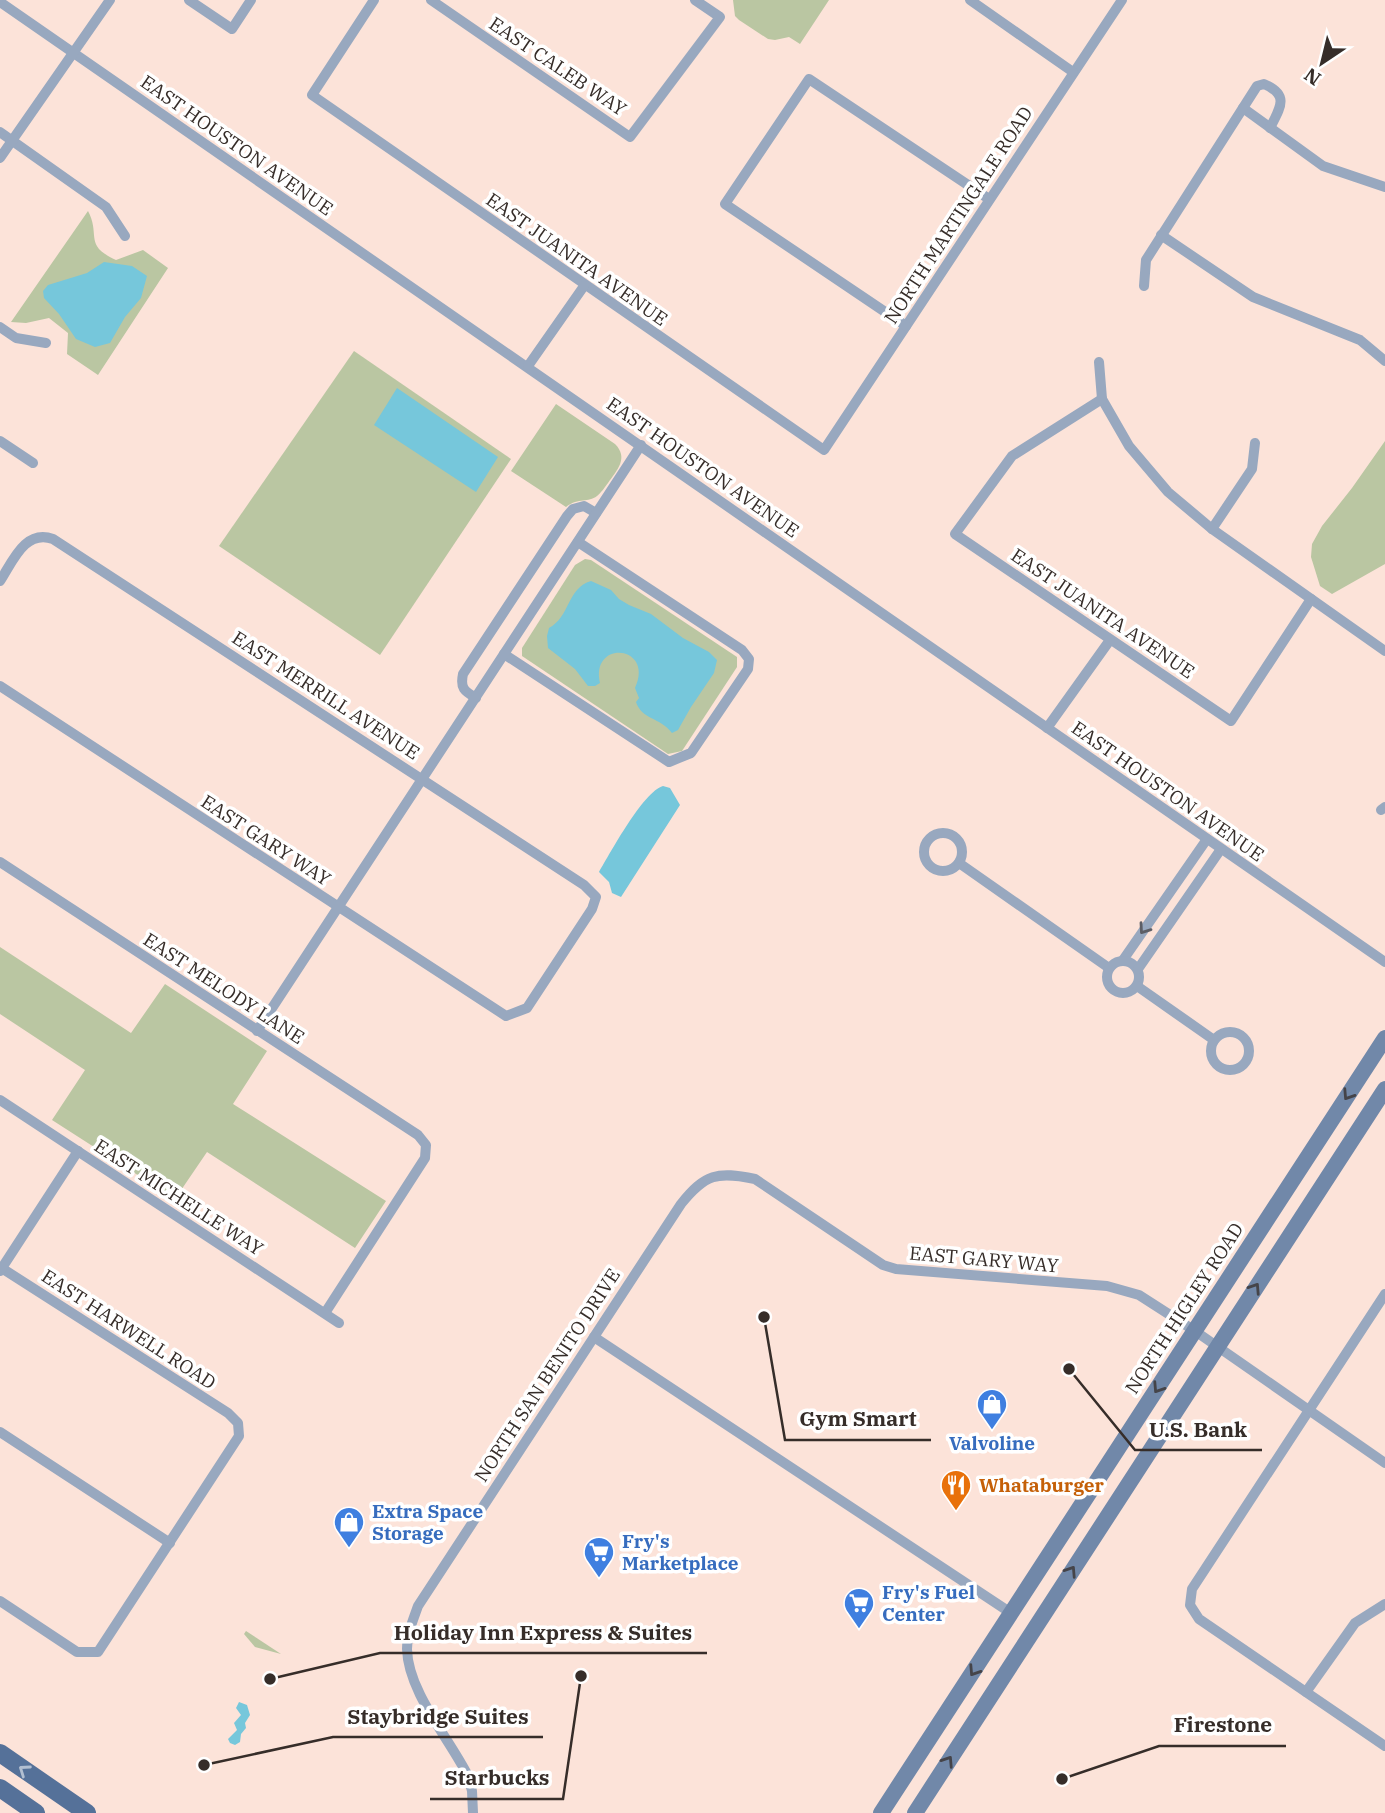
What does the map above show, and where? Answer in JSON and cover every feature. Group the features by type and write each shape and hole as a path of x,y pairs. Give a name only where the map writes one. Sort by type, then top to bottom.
{"main road":[{"name":"NORTH HIGLEY ROAD","path":"915,1813 1034,1629 1385,1038"},
{"name":"NORTH HIGLEY ROAD","path":"881,1813 1011,1613 1385,1089"},
{"path":"1011,1613 1034,1629"},
{"path":"0,1753 87,1813"},
{"path":"0,1788 35,1812 49,1787"}],"street":[{"path":"0,158 110,0"},
{"path":"189,0 232,29 251,0"},
{"name":"EAST JUANITA AVENUE","path":"374,0 312,95 824,450"},
{"name":"EAST CALEB WAY","path":"431,0 631,136 720,17 695,0"},
{"path":"970,0 1073,72"},
{"name":"NORTH MARTINGALE ROAD","path":"824,450 1122,0"},
{"name":"EAST HOUSTON AVENUE","path":"0,2 1385,962"},
{"path":"906,326 725,204 809,79 989,199"},
{"path":"1144,286 1146,260 1242,108 1257,86 1264,84 1275,89 1280,96 1280,107 1270,128"},
{"path":"1242,108 1323,166 1385,187"},
{"path":"0,132 106,207 125,236"},
{"path":"1161,235 1253,297 1360,340 1385,361"},
{"path":"527,366 584,286"},
{"path":"0,327 16,338 46,344"},
{"path":"1099,362 1102,399 1129,446 1168,492 1212,529 1385,651"},
{"name":"EAST JUANITA AVENUE","path":"1102,399 1012,456 955,534 1231,721 1311,599"},
{"path":"0,441 33,463"},
{"path":"1212,529 1252,469 1255,443"},
{"path":"257,1031 641,445"},
{"path":"475,698 463,690 461,684 463,674 470,663 567,516 573,509 584,506 596,513"},
{"name":"EAST MERRILL AVENUE","path":"0,581 22,547 31,539 44,536 54,538 584,885 596,897 592,909 527,1008 516,1013"},
{"path":"504,654 669,762 691,754 748,669 748,659 742,650 578,542"},
{"path":"1047,728 1110,640"},
{"name":"EAST GARY WAY","path":"0,686 506,1016 516,1013"},
{"path":"1123,961 1207,839"},
{"path":"1138,970 1221,849"},
{"name":"EAST MELODY LANE","path":"0,862 418,1135 426,1145 425,1158 325,1313"},
{"path":"959,863 1109,968"},
{"path":"1123,961 1132,963 1140,978 1137,986 1129,992 1114,991 1108,983 1109,968 1115,962 1123,961"},
{"path":"1137,986 1214,1040"},
{"name":"EAST MICHELLE WAY","path":"0,1100 339,1323"},
{"path":"1,1269 78,1151"},
{"name":"EAST GARY WAY","path":"731,1174 755,1179 883,1265 896,1269 1120,1289 1139,1295 1206,1338"},
{"name":"NORTH SAN BENITO DRIVE","path":"473,1813 468,1776 412,1678 407,1650 409,1629 418,1606 681,1204 696,1185 710,1177 731,1174"},
{"name":"EAST HARWELL ROAD","path":"1,1269 228,1413 238,1423 239,1436 170,1543"},
{"path":"1385,1294 1192,1589 1189,1605 1199,1619 1385,1746"},
{"path":"594,1337 1011,1613"},
{"path":"1206,1338 1385,1464"},
{"path":"0,1432 170,1543 98,1652 77,1652 0,1601"},
{"path":"1306,1692 1354,1623 1385,1604"}],"green space":[{"path":"733,0 829,0 800,44 789,37 768,39 739,20 735,16"},
{"path":"88,211 96,244 106,255 116,260 143,250 168,268 98,375 67,354 68,333 49,318 26,323 11,322"},
{"path":"354,351 511,459 380,655 219,546"},
{"path":"556,404 615,444 621,454 618,469 598,495 566,507 511,471"},
{"path":"1385,441 1385,564 1332,594 1320,586 1311,557 1312,544 1322,526"},
{"path":"585,559 591,560 737,657 737,667 682,751 668,754 522,656 522,648 575,565"},
{"path":"0,947 131,1033 165,984 267,1051 233,1104 386,1201 355,1248 207,1152 175,1199 52,1120 85,1070 0,1014"},
{"path":"246,1631 281,1654 255,1647 244,1634"}],"water":[{"path":"104,262 132,266 147,276 141,298 125,317 110,343 95,347 76,339 44,298 43,291 48,285 87,273"},
{"path":"397,388 498,457 476,492 374,425"},
{"path":"591,581 611,590 629,605 651,614 717,660 714,673 678,730 672,733 639,708 635,688 639,674 637,663 630,656 612,654 604,659 599,669 600,683 588,686 575,669 548,648 549,628 561,617 577,590"},
{"path":"663,786 670,788 680,805 621,897 612,893 609,882 599,872 637,811 646,799"},
{"path":"239,1702 247,1705 250,1715 240,1742 235,1745 228,1739 237,1730 234,1723 241,1715 236,1708"}],"place":[{"name":"Gym Smart","path":"764,1317"},
{"name":"U.S. Bank","path":"1069,1369"},
{"name":"Valvoline","path":"992,1431"},
{"name":"Whataburger","path":"956,1512"},
{"name":"Extra Space Storage","path":"349,1549"},
{"name":"Fry's Marketplace","path":"599,1579"},
{"name":"Fry's Fuel Center","path":"859,1630"},
{"name":"Starbucks","path":"581,1676"},
{"name":"Holiday Inn Express & Suites","path":"270,1679"},
{"name":"Staybridge Suites","path":"204,1765"},
{"name":"Firestone","path":"1062,1779"}]}
